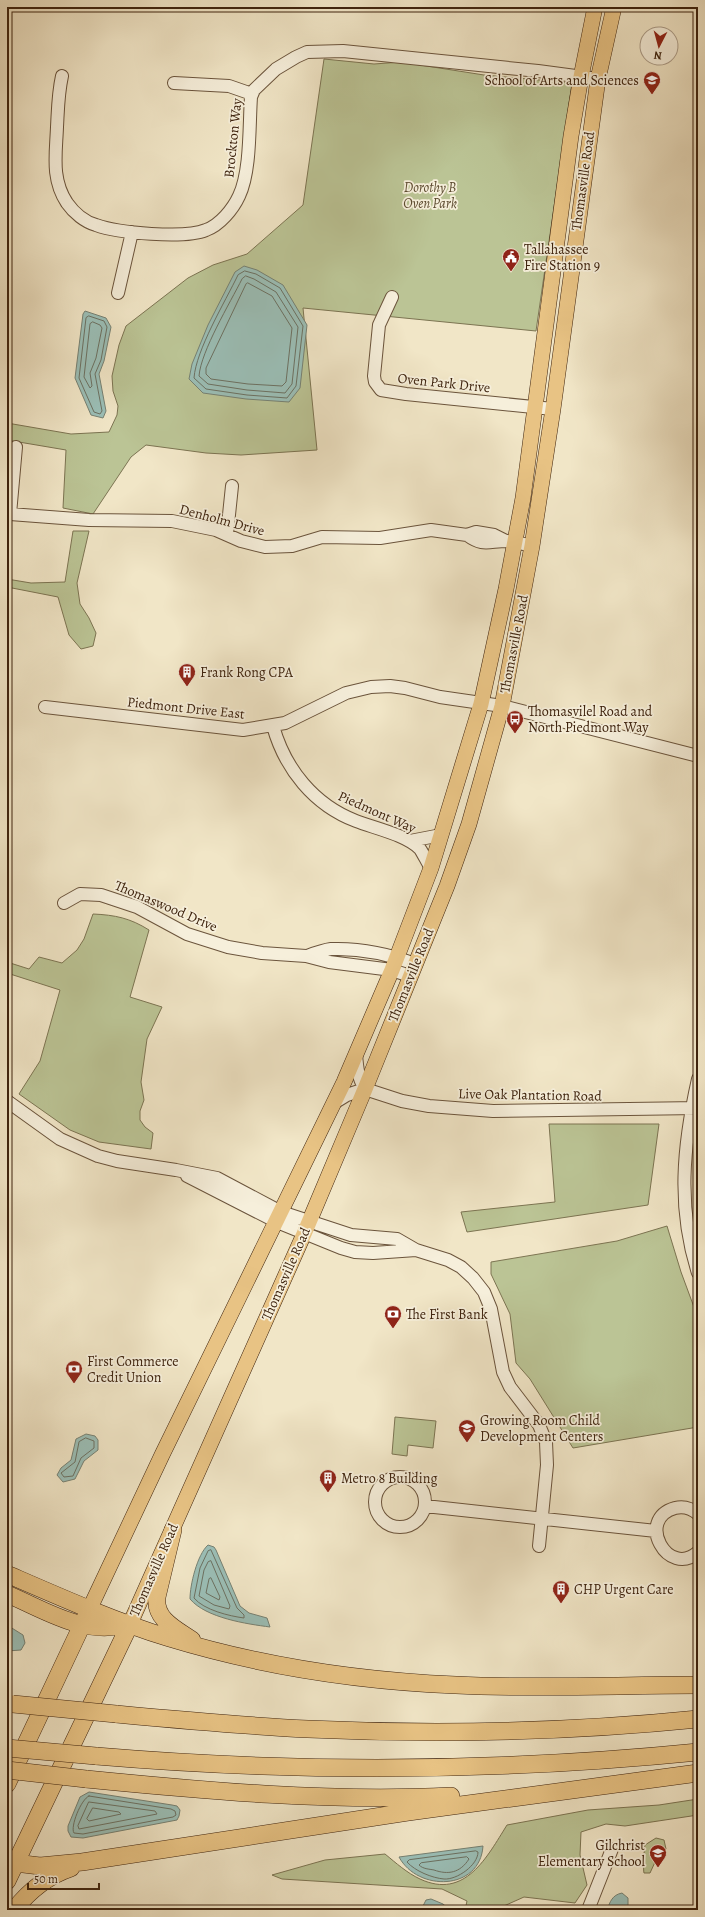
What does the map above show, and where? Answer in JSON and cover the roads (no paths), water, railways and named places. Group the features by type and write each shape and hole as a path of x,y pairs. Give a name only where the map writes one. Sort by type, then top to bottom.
{"highway":[{"path":"173,1530 157,1597 158,1609 166,1622 202,1647"},
{"path":"7,1574 130,1624 202,1647 303,1668 410,1682 485,1686 698,1685"},
{"path":"7,1594 81,1626 106,1628 130,1624"},
{"name":"Thomasville Road","path":"7,1784 90,1608"},
{"name":"Thomasville Road","path":"7,1882 11,1863 130,1624"},
{"path":"10,1704 272,1727 412,1732 552,1730 698,1720"},
{"path":"7,1748 242,1766 403,1768 572,1762 698,1752"},
{"path":"7,1770 222,1792 345,1798 418,1797 575,1788"},
{"path":"11,1863 52,1865 124,1856 388,1815 575,1788 698,1773"},
{"path":"14,1910 32,1890 61,1872 87,1864 124,1856"}],"main road":[{"name":"Thomasville Road","path":"90,1608 159,1462 334,1103 394,964 431,868 481,704 510,542 523,498 534,407 581,77 595,7"},
{"name":"Thomasville Road","path":"130,1624 173,1530 365,1089 447,886 462,842 502,706 532,546 553,410 598,79 614,7"},
{"path":"562,207 579,210"},
{"path":"547,317 565,319"},
{"path":"441,835 462,842"}],"street":[{"name":"Brockton Way","path":"62,76 57,95 55,164 59,188 67,203 85,220 96,225 132,232 193,234 206,230 224,217 240,196 245,180 252,94 254,90 276,69 307,52 343,51 538,71 598,79"},
{"path":"174,83 229,86 252,94"},
{"path":"118,293 132,232"},
{"name":"Oven Park Drive","path":"392,297 379,325 374,376 375,382 380,390 553,410"},
{"name":"Denholm Drive","path":"16,447 10,514 89,520 172,521 227,534 257,546 279,548 292,546 322,536 385,537 431,530 467,535 476,532 494,535 510,542 532,546"},
{"path":"227,534 232,486"},
{"name":"Piedmont Drive East","path":"45,706 228,730 243,730 273,726 297,718 346,693 378,686 405,688 440,697 502,706 698,756"},
{"name":"Piedmont Way","path":"273,726 284,757 294,774 315,797 344,816 410,841 420,849 431,868"},
{"path":"410,841 441,835"},
{"name":"Thomaswood Drive","path":"64,902 80,894 101,896 137,907 171,926 215,943 254,952 306,956 330,949 354,950 413,970"},
{"path":"334,1103 351,1093 365,1089 360,1082 357,1071 356,1053"},
{"path":"698,1079 695,1108 685,1157 684,1201 687,1233 698,1273"},
{"name":"Live Oak Plantation Road","path":"365,1089 389,1097 429,1106 471,1110 530,1112 695,1108"},
{"path":"7,1102 60,1139 78,1148 117,1162 176,1170 217,1178 279,1217 306,1227 355,1252 373,1253 416,1250 448,1260 461,1267 473,1278 484,1292 491,1309 503,1372 510,1387 540,1425 546,1442 547,1465 539,1546"},
{"path":"394,1478 407,1478 419,1486 424,1495 425,1506 421,1515 414,1523 397,1527 382,1520 376,1510 374,1500 377,1491 384,1483 394,1478"},
{"path":"425,1506 656,1531"},
{"path":"698,1514 683,1507 672,1509 660,1520 656,1531 659,1545 668,1554 680,1558 690,1557 698,1552"},
{"path":"588,1910 612,1849"}],"water":[{"path":"244,266 257,270 283,285 307,325 300,388 289,402 246,399 203,393 189,379 192,364 208,325 235,272"},
{"path":"85,311 106,318 111,327 104,361 99,374 106,411 103,418 91,415 75,378 83,314"},
{"path":"86,1434 95,1436 98,1440 98,1450 84,1461 75,1479 63,1482 57,1475 61,1468 71,1460 76,1439"},
{"path":"208,1545 214,1547 216,1550 240,1606 249,1613 267,1618 270,1627 227,1619 206,1611 197,1606 190,1599 191,1586 197,1563"},
{"path":"7,1625 23,1635 25,1643 21,1650 7,1651"},
{"path":"89,1792 177,1806 180,1810 179,1816 177,1820 83,1838 71,1837 68,1831 68,1826 80,1797"},
{"path":"483,1846 479,1861 471,1872 460,1878 447,1882 433,1881 420,1876 408,1868 399,1857"},
{"path":"622,1893 628,1898 628,1910 607,1910 614,1897"},
{"path":"431,1899 443,1904 450,1910 421,1910 426,1900"}],"place":[{"name":"School of Arts and Sciences","path":"652,95"},
{"name":"Tallahassee Fire Station 9","path":"511,272"},
{"name":"Frank Rong CPA","path":"187,687"},
{"name":"Thomasvilel Road and North Piedmont Way","path":"515,734"},
{"name":"The First Bank","path":"393,1329"},
{"name":"First Commerce Credit Union","path":"74,1384"},
{"name":"Growing Room Child Development Centers","path":"467,1443"},
{"name":"Metro 8 Building","path":"328,1493"},
{"name":"CHP Urgent Care","path":"561,1604"},
{"name":"Gilchrist Elementary School","path":"658,1868"}],"park label":[{"name":"Dorothy B Oven Park","path":"430,196"}]}
